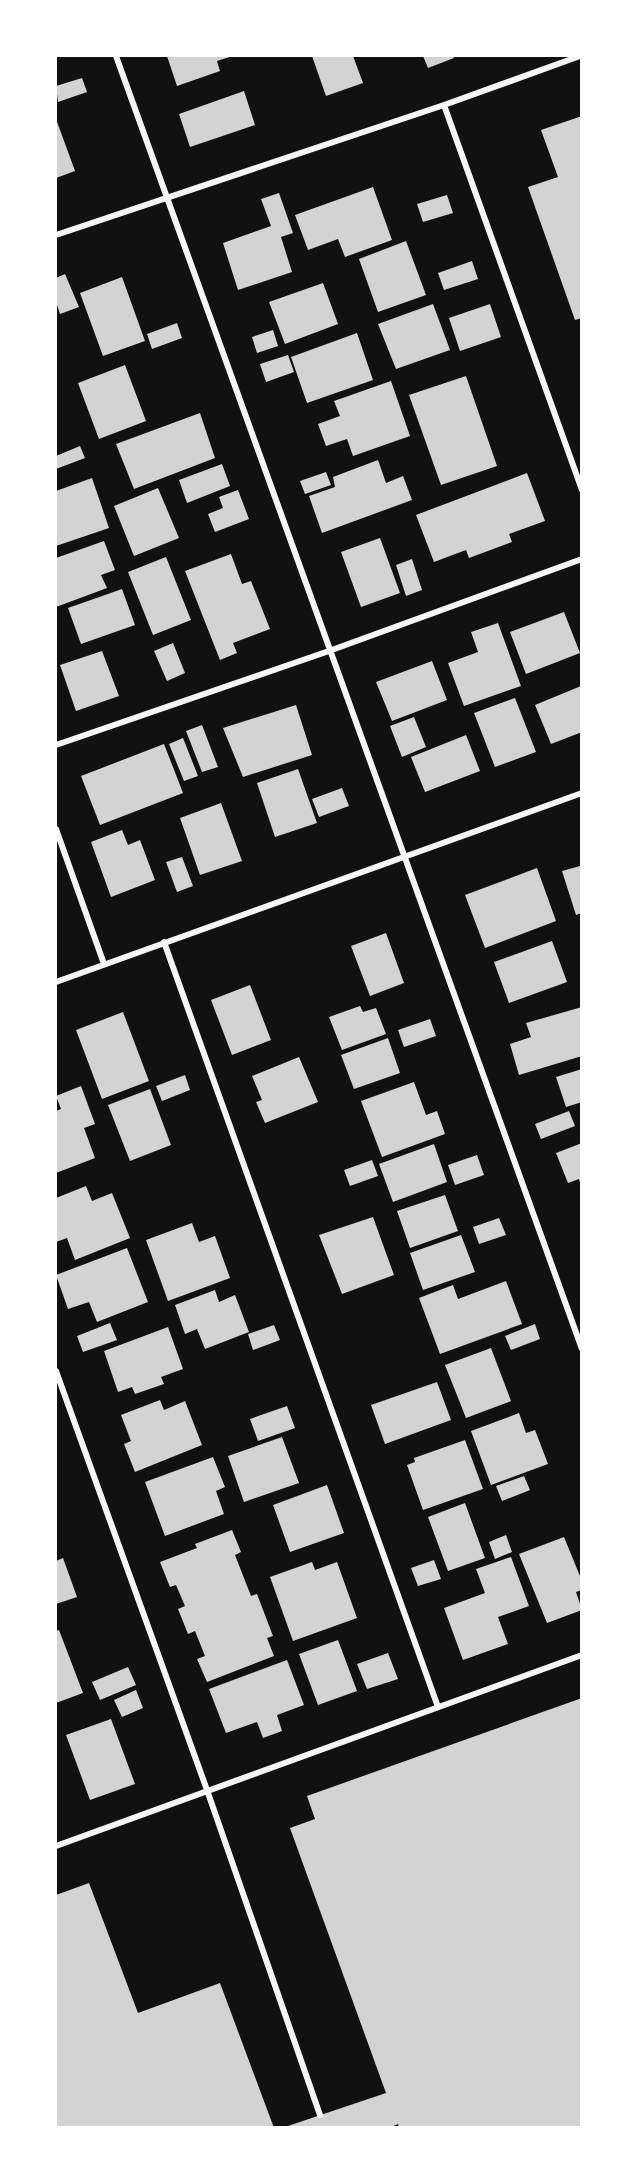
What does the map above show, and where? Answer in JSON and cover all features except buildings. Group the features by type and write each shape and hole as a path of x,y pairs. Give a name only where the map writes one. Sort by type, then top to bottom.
{"street":[{"path":"116,56 582,1349"},
{"path":"56,236 168,196 444,105 580,56"},
{"path":"444,105 582,489"},
{"path":"56,745 329,651 582,559"},
{"path":"56,982 582,793"},
{"path":"56,829 104,964"},
{"path":"164,942 438,1707"},
{"path":"56,1371 207,1790 320,2115"},
{"path":"56,1846 582,1655"}]}
